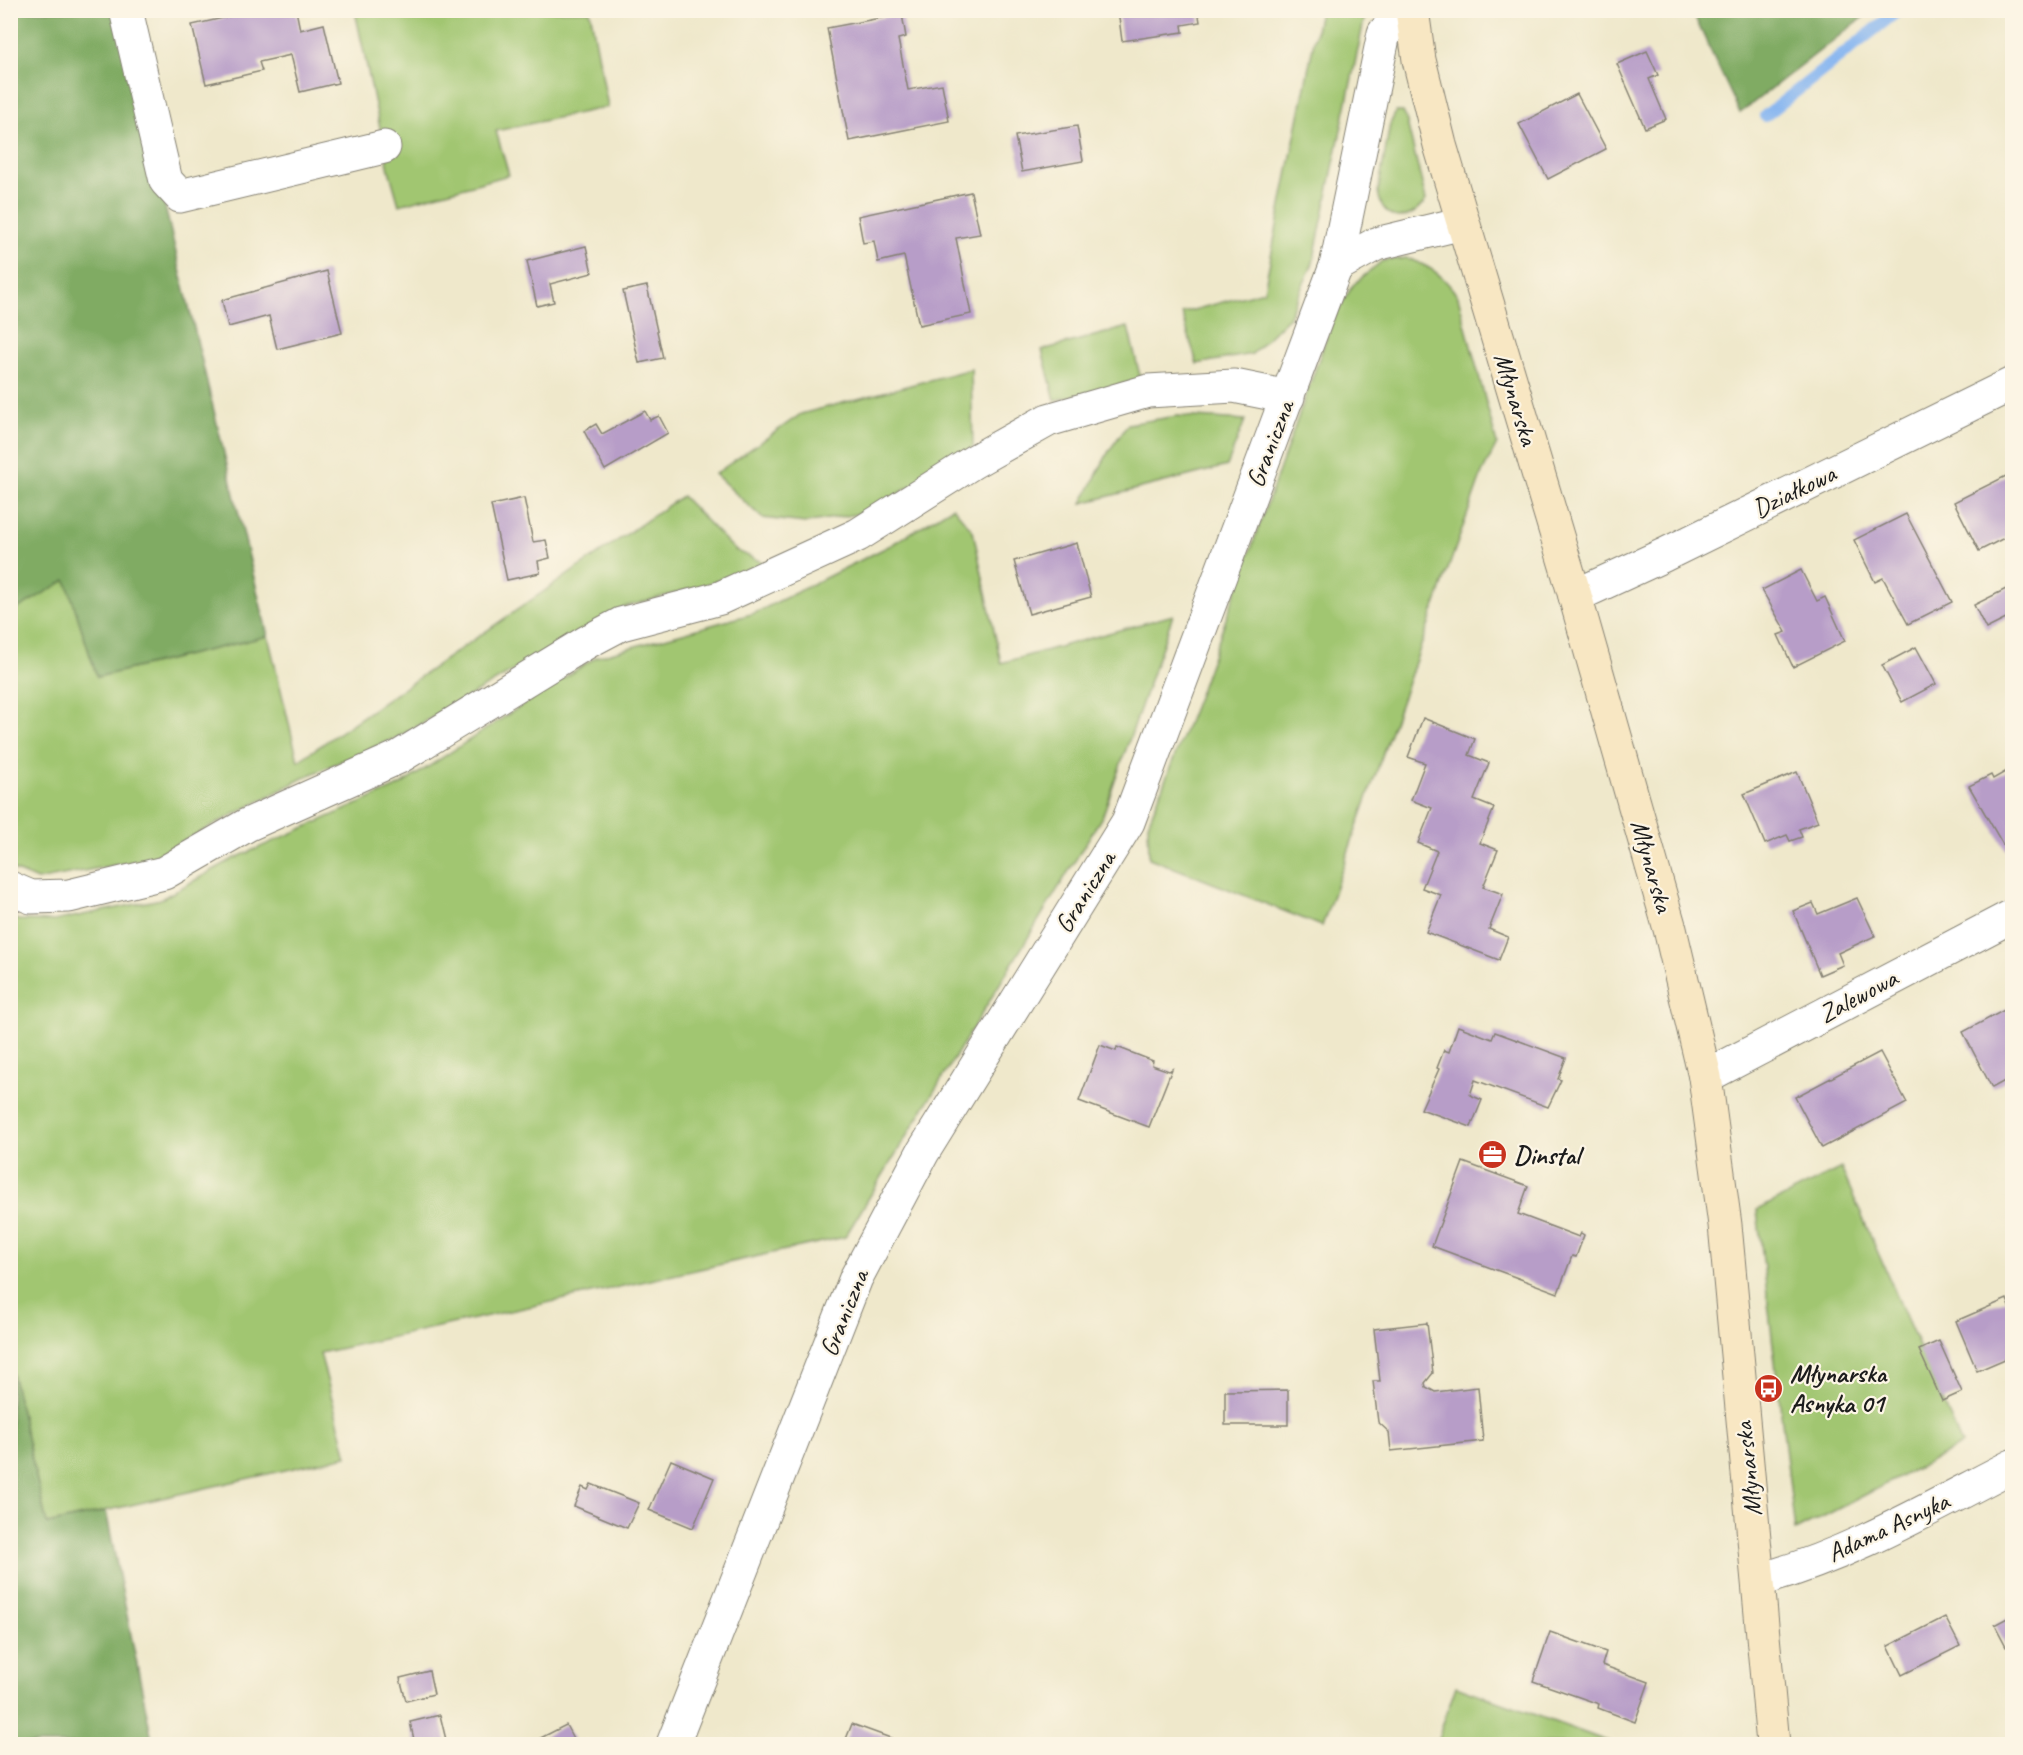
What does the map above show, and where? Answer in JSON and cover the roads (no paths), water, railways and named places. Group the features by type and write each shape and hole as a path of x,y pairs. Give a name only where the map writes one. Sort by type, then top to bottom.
{"street":[{"path":"126,10 166,181 180,196 384,147"},
{"name":"Młynarska","path":"1411,10 1419,60 1437,135 1575,596 1670,929 1705,1077 1725,1225 1773,1744"},
{"name":"Graniczna","path":"673,1744 856,1278 923,1152 1128,822 1336,266 1350,209 1376,59 1384,33 1398,18 1411,10"},
{"path":"1336,266 1376,244 1463,223"},
{"name":"Działkowa","path":"1575,596 1664,555 2013,384"},
{"path":"10,888 30,897 69,896 164,873 247,825 399,757 587,642 621,624 720,598 858,535 973,462 1048,420 1148,391 1234,386 1288,397"},
{"name":"Zalewowa","path":"1705,1077 2013,916"},
{"name":"Adama Asnyka","path":"1759,1580 1789,1572 1850,1548 2013,1467"}],"waterway":[{"path":"1765,116 1899,10"}],"place":[{"name":"Dinstal","path":"1493,1155"},
{"name":"Młynarska Asnyka 01","path":"1769,1388"}]}
